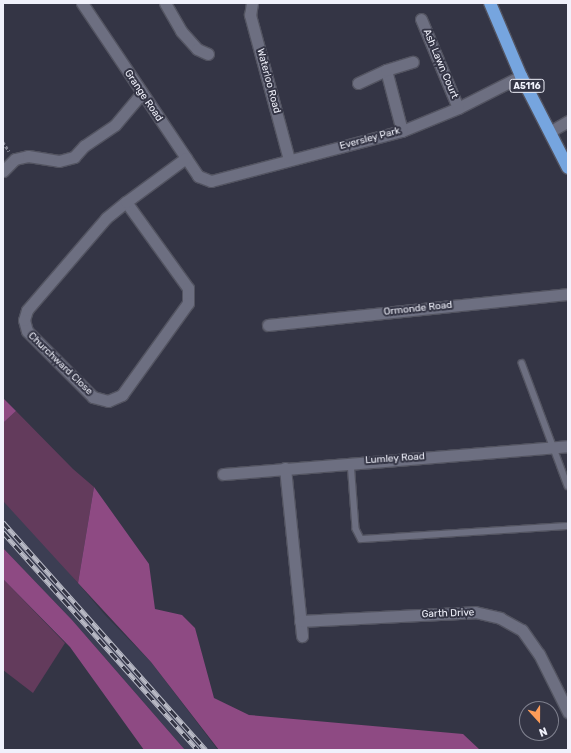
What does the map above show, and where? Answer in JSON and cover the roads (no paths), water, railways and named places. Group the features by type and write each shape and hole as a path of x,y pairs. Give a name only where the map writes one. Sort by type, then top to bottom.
{"highway":[{"name":"A5116","path":"490,3 521,76 551,131 568,168"}],"street":[{"name":"Grange Road","path":"82,3 141,94 198,176 211,181"},
{"path":"165,3 181,31 197,49 208,54"},
{"name":"Waterloo Road","path":"252,3 250,15 289,160"},
{"name":"Ash Lawn Court","path":"421,19 458,108"},
{"path":"358,83 386,70 413,62"},
{"path":"386,70 402,131"},
{"name":"Eversley Park","path":"211,181 402,131 458,108 521,76"},
{"path":"3,170 15,159 28,156 59,161 74,157 84,146 115,125 141,94"},
{"path":"551,131 568,121"},
{"name":"Churchward Close","path":"126,202 188,288 188,303 122,394 108,401 94,397 26,331 24,320 27,310 106,218 126,202 186,158"},
{"name":"Ormonde Road","path":"268,325 568,294"},
{"name":"Lumley Road","path":"223,474 351,462 568,446"},
{"path":"285,468 302,636"},
{"name":"Garth Drive","path":"300,621 475,612 500,618 522,630 539,654 568,712"}],"lane":[{"path":"522,363 552,447 568,486"},
{"path":"351,462 356,529 361,539 568,526"}],"railway":[{"path":"3,522 206,750"},
{"path":"3,532 198,750"}]}
